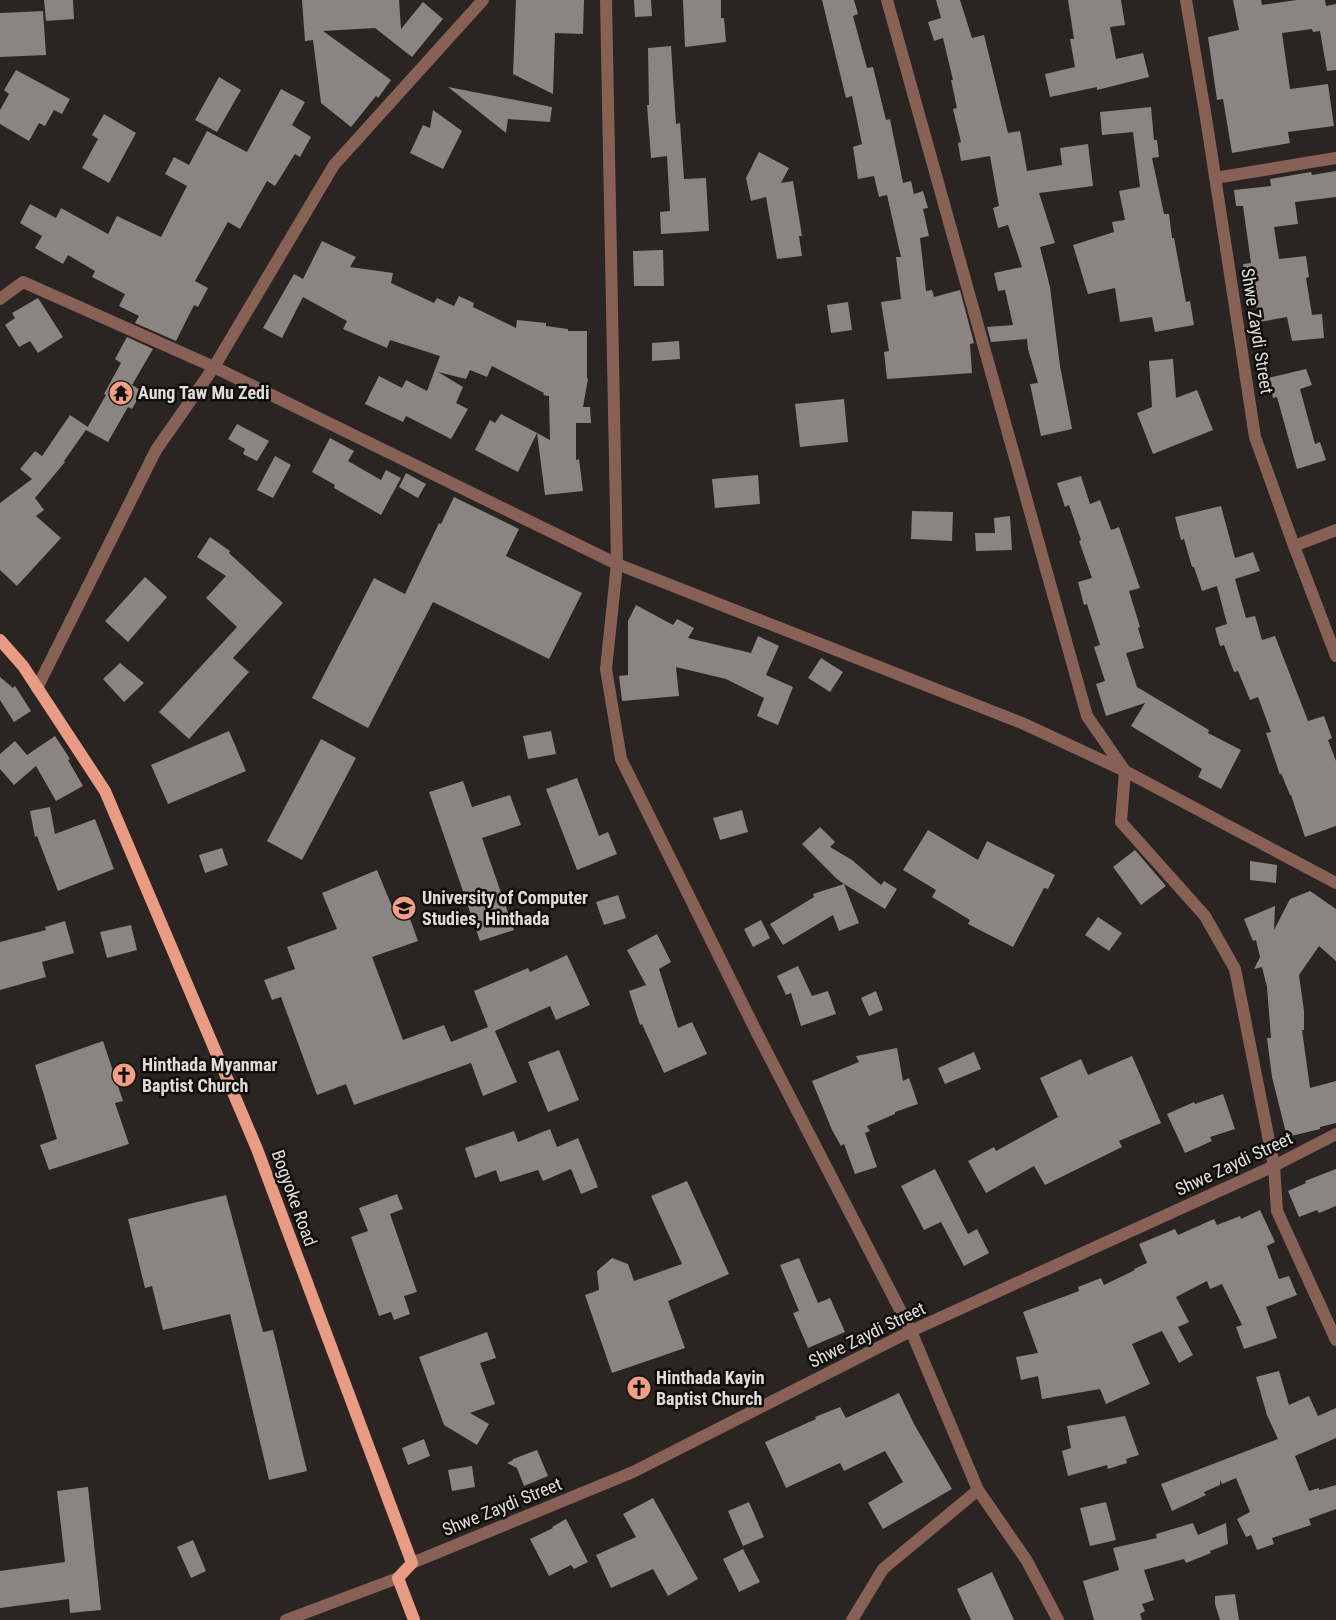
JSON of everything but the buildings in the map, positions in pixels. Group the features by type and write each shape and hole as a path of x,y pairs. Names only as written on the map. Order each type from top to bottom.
{"main road":[{"name":"Bogyoke Road","path":"0,640 23,666 105,791 257,1149 412,1563"},
{"path":"412,1563 398,1578 414,1620"}],"street":[{"path":"38,688 156,450 214,367 334,165 483,0"},
{"path":"606,0 617,564 606,669 621,759 757,1033 911,1331 978,1490 1028,1561 1058,1620"},
{"path":"887,0 1087,716 1125,771 1121,822 1204,916 1235,969 1274,1166 1277,1211 1336,1340"},
{"name":"Shwe Zaydi Street","path":"1186,0 1255,437 1336,656"},
{"path":"1215,178 1336,158"},
{"path":"0,299 23,282 214,367 617,564 1022,723 1125,771 1336,883"},
{"path":"1294,546 1336,530"},
{"name":"Shwe Zaydi Street","path":"412,1563 633,1472 911,1331 1274,1166 1336,1134"},
{"path":"852,1620 883,1569 978,1490"},
{"path":"286,1620 398,1578"}],"place":[{"name":"Aung Taw Mu Zedi","path":"121,393"},
{"name":"University of Computer Studies, Hinthada","path":"404,908"},
{"name":"Hinthada Myanmar Baptist Church","path":"124,1075"},
{"name":"Hinthada Kayin Baptist Church","path":"639,1388"}]}
